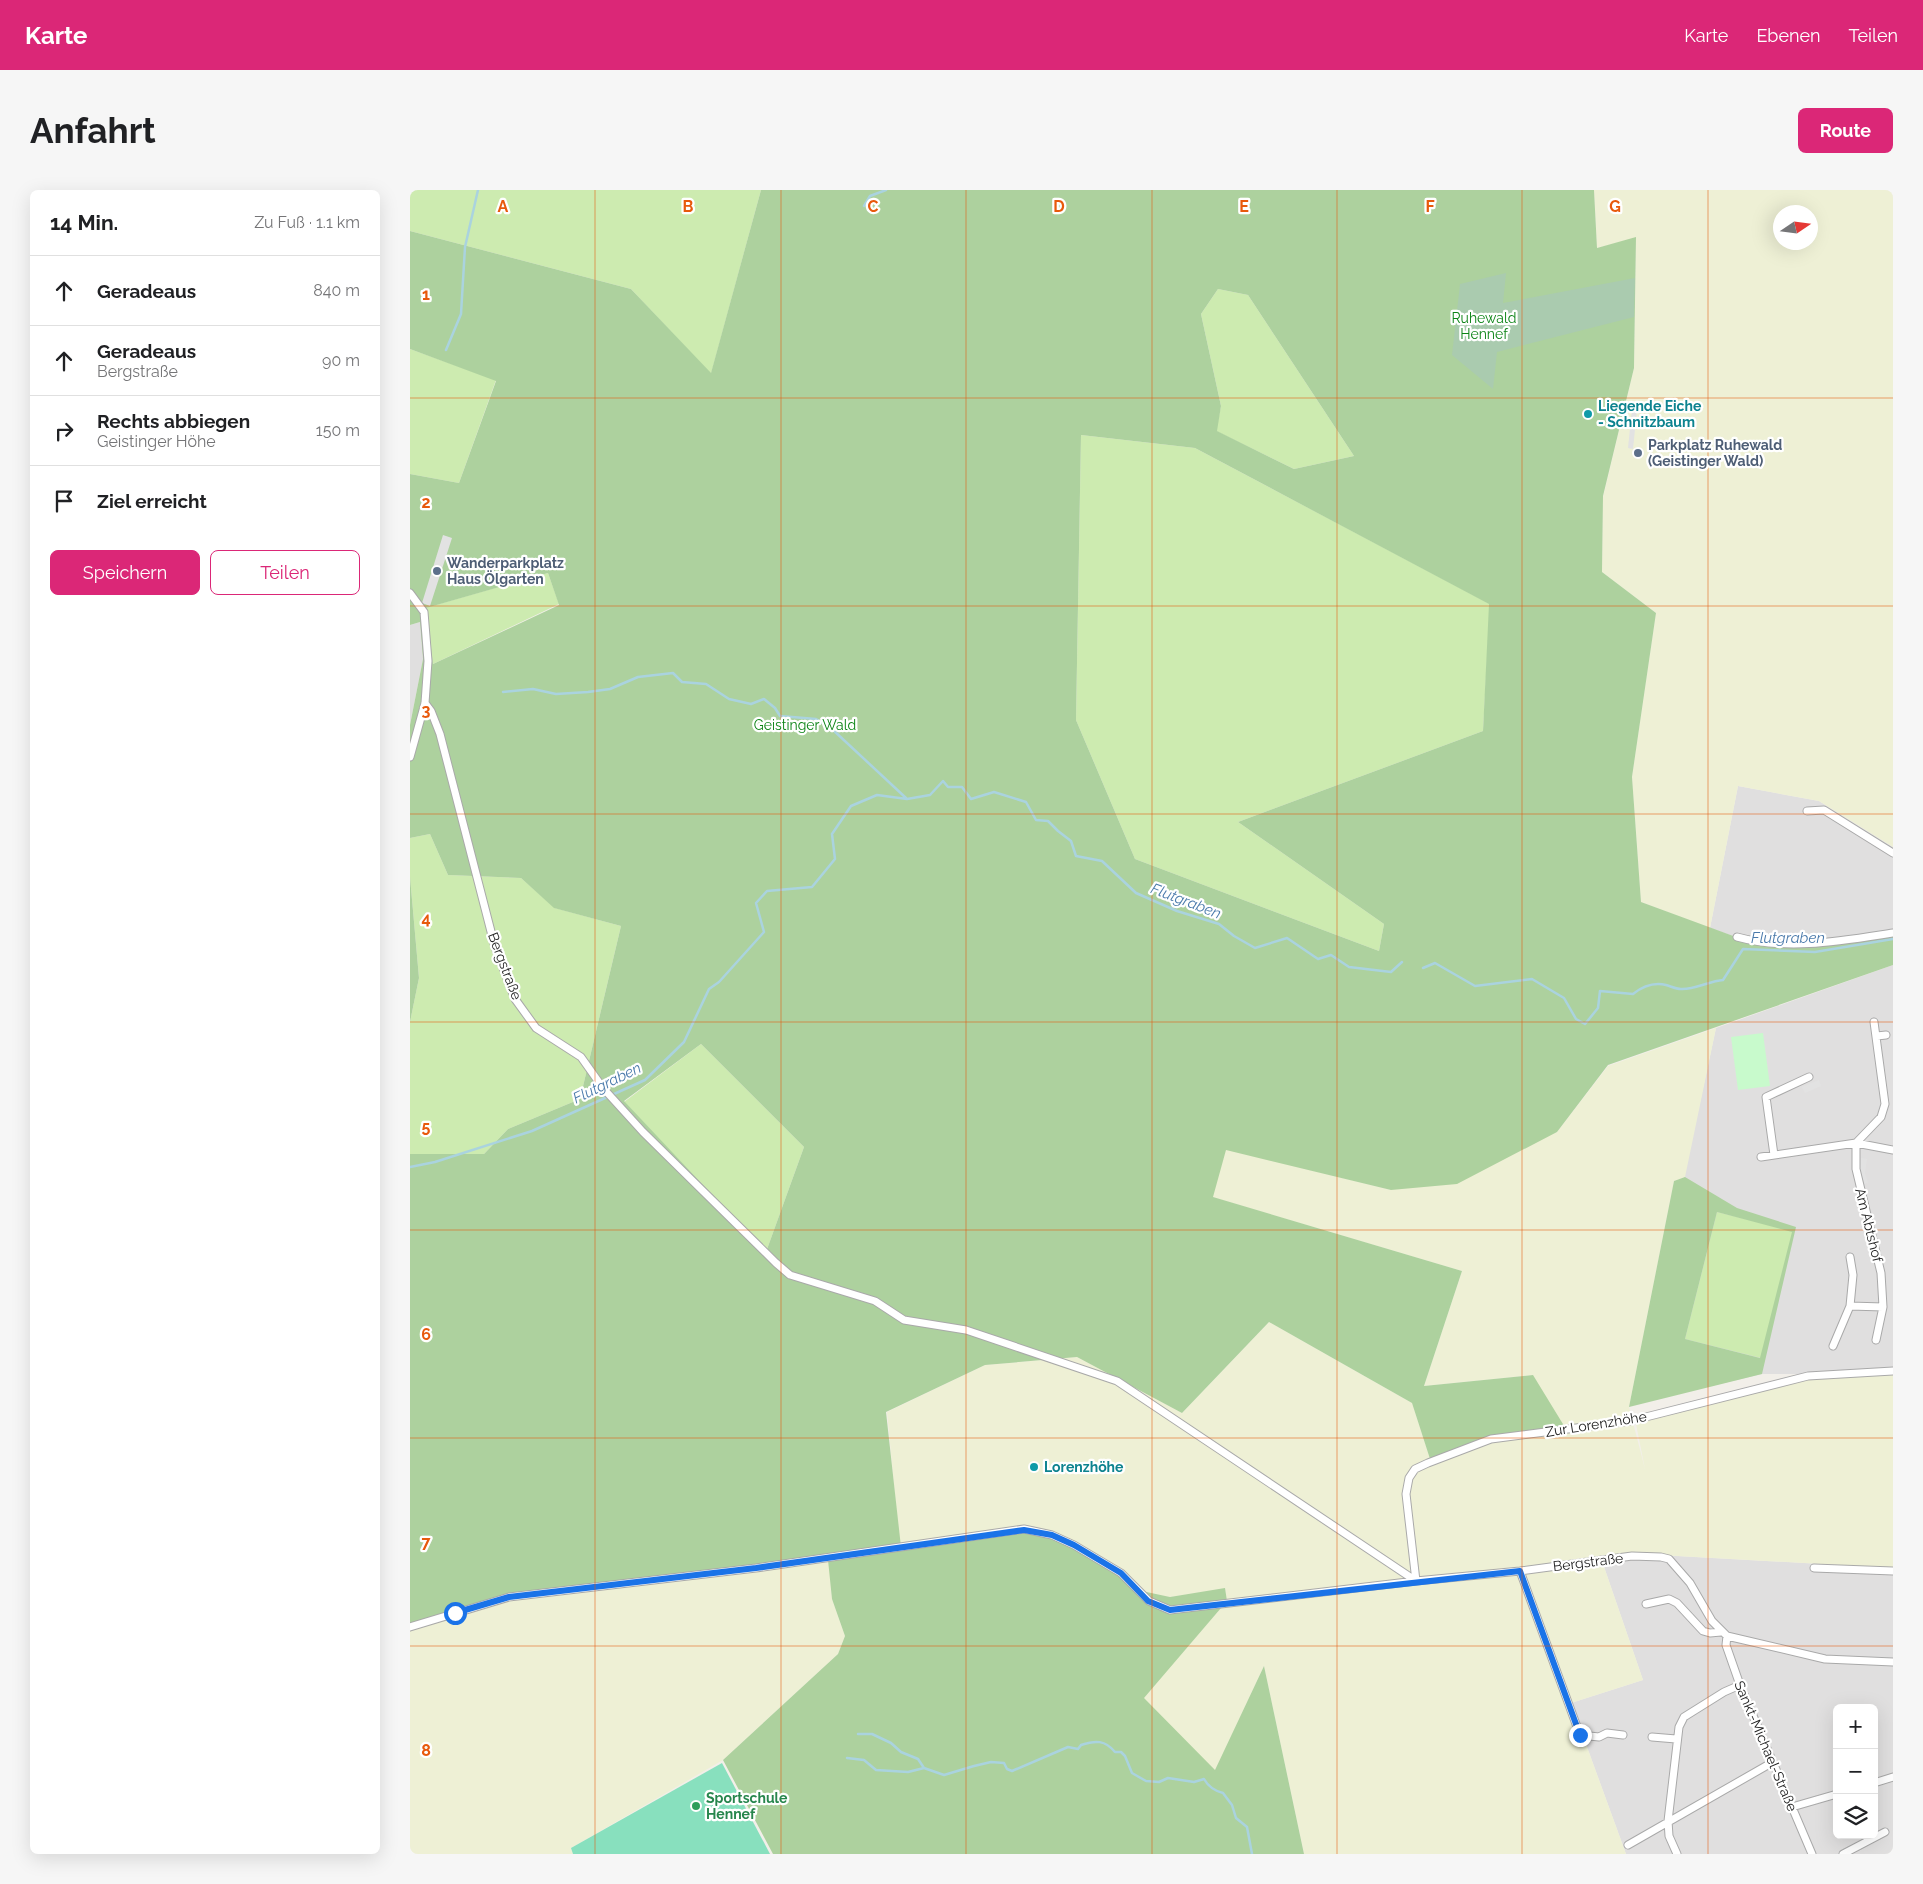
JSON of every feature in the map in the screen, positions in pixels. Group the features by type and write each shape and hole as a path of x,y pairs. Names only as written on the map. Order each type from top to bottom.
{"street":[{"path":"410,593 424,612 428,661 426,703 410,757"},
{"name":"Bergstraße","path":"426,703 440,734 496,947 515,999 536,1028 581,1057 603,1088 649,1138 790,1275 875,1301 904,1320 966,1330 1117,1381 1416,1581"},
{"path":"1807,811 1824,810 1893,853"},
{"path":"1736,936 1755,942 1804,945 1893,933"},
{"path":"1856,1143 1881,1117 1885,1104 1874,1022"},
{"path":"1877,1036 1886,1034"},
{"path":"1774,1154 1766,1097 1809,1077"},
{"path":"1761,1156 1856,1143 1893,1150"},
{"name":"Am Abtshof","path":"1856,1143 1856,1168 1881,1273 1883,1307 1876,1340"},
{"name":"Am Abtshof","path":"1833,1346 1850,1306 1853,1275 1850,1257"},
{"path":"1850,1306 1883,1307"},
{"name":"Zur Lorenzhöhe","path":"1416,1581 1406,1494 1409,1478 1415,1469 1428,1463 1491,1439 1630,1421 1808,1376 1893,1371"},
{"name":"Bergstraße","path":"410,1627 509,1597 756,1568 1024,1530 1052,1535 1074,1545 1121,1573 1148,1601 1170,1610 1416,1581 1520,1571 1632,1556 1661,1557 1669,1559 1690,1583 1712,1621 1724,1634"},
{"path":"1814,1568 1893,1571"},
{"path":"1520,1571 1580,1735 1599,1737 1607,1733 1623,1735"},
{"path":"1646,1604 1669,1599 1677,1603 1703,1631 1710,1633 1724,1634 1825,1660 1893,1662"},
{"name":"Sankt-Michael-Straße","path":"1724,1634 1740,1685 1812,1854"},
{"path":"1677,1854 1669,1836 1668,1821 1678,1727 1684,1717 1724,1692 1740,1685"},
{"path":"1652,1737 1676,1739"},
{"path":"1628,1845 1773,1762"},
{"path":"1878,1782 1893,1777"},
{"path":"1792,1807 1833,1795"},
{"path":"1843,1854 1885,1832"}],"shaded area":[{"path":"1632,409 1637,410 1633,449 1628,448"},
{"name":"Wanderparkplatz Haus Ölgarten","path":"443,535 452,538 430,606 422,603"},
{"path":"420,622 423,659 410,725 410,625"},
{"path":"1738,786 1819,801 1893,847 1893,934 1804,945 1736,937 1710,928"},
{"path":"1893,965 1893,1369 1806,1374 1762,1374 1635,1404 1716,1028"},
{"path":"1819,1080 1821,1086 1805,1093 1802,1087"},
{"path":"1861,1158 1867,1159 1865,1173 1868,1183 1863,1184 1859,1173"},
{"path":"1659,1555 1893,1568 1893,1854 1626,1854 1571,1703 1643,1680 1602,1561"}],"green space":[{"path":"410,190 761,190 711,374 631,289 410,231"},
{"name":"Geistinger Wald","path":"761,190 1594,190 1597,248 1636,237 1634,368 1603,496 1602,572 1656,613 1632,777 1641,902 1736,937 1804,945 1893,934 1893,965 1608,1065 1557,1132 1457,1184 1391,1190 1226,1150 1213,1197 1462,1271 1424,1386 1533,1375 1566,1429 1491,1439 1431,1462 1412,1403 1269,1322 1182,1413 1077,1357 985,1365 886,1412 901,1547 996,1532 1052,1534 1110,1566 1137,1590 1170,1597 1225,1588 1227,1601 1144,1698 1215,1770 1264,1666 1304,1854 773,1854 723,1760 838,1654 845,1636 832,1599 828,1560 509,1597 410,1626 410,1154 484,1154 508,1129 580,1099 621,926 554,908 521,878 448,875 430,834 410,838 410,725 423,659 420,622 410,625 410,474 459,483 496,381 410,349 410,231 631,289 711,373","holes":["1218,289 1248,295 1354,456 1294,469 1217,431 1221,406 1201,314","1081,435 1195,448 1489,604 1483,731 1238,822 1384,924 1379,951 1135,859 1076,720","548,573 559,605 433,664 426,608","701,1044 804,1147 766,1252 624,1101"]},
{"path":"1594,190 1893,190 1893,847 1819,801 1738,786 1710,928 1641,902 1632,777 1656,613 1602,572 1603,497 1634,368 1636,238 1597,248"},
{"name":"Ruhewald Hennef","path":"1506,273 1503,303 1635,278 1634,317 1497,352 1493,389 1452,355 1460,284"},
{"path":"1218,289 1248,295 1354,456 1294,469 1216,431 1221,406 1201,314"},
{"path":"410,349 496,380 459,483 410,474"},
{"path":"1081,435 1195,448 1490,604 1483,731 1238,822 1384,924 1379,951 1135,859 1076,720"},
{"path":"548,573 559,604 433,664 425,608"},
{"path":"430,834 448,875 521,878 555,908 621,926 580,1099 508,1129 484,1154 410,1154 410,1022 419,978 410,877 410,838"},
{"path":"410,877 419,978 410,1022"},
{"path":"1716,1028 1685,1177 1674,1181 1629,1407 1645,1469 1635,1419 1808,1376 1893,1374 1893,1568 1659,1555 1602,1561 1643,1680 1571,1703 1626,1854 1304,1854 1264,1666 1215,1771 1143,1698 1227,1601 1225,1589 1170,1597 900,1548 887,1412 985,1365 1077,1357 1182,1413 1269,1322 1412,1403 1431,1461 1533,1375 1424,1386 1462,1271 1212,1197 1226,1149 1391,1190 1557,1132 1608,1066"},
{"path":"1763,1033 1770,1086 1738,1090 1731,1037"},
{"path":"701,1044 804,1147 766,1252 624,1102"},
{"path":"1685,1177 1737,1208 1796,1227 1762,1374 1629,1407 1674,1181","holes":["1717,1212 1792,1232 1760,1358 1685,1339"]},
{"path":"1717,1212 1793,1231 1761,1358 1685,1339"},
{"path":"829,1556 832,1599 845,1636 838,1654 723,1760 571,1848 573,1854 410,1854 410,1626 509,1597"},
{"name":"Sportschule Hennef","path":"722,1763 770,1854 573,1854 571,1848"}],"waterway":[{"path":"446,350 461,314 465,247 478,190"},
{"path":"864,206 870,196 886,190"},
{"path":"503,692 533,689 556,694 588,692 610,689 638,677 673,673 682,682 706,684 729,699 751,704 764,699 775,708 780,716 816,719 832,729 906,798"},
{"name":"Flutgraben","path":"410,1167 435,1162 532,1131 645,1080 684,1042 709,989 719,982 764,932 756,903 767,891 812,887 835,859 832,834 851,806 877,795 907,799 930,795 943,781 948,787 962,787 971,799 994,792 1026,802 1036,820 1048,821 1071,841 1076,856 1102,861 1136,893 1177,911 1219,924 1234,936 1255,948 1287,938 1318,959 1331,955 1349,967 1391,972 1402,962"},
{"name":"Flutgraben","path":"1423,968 1435,963 1475,986 1532,979 1564,998 1576,1019 1585,1024 1598,1008 1600,991 1633,994 1652,984 1686,989 1723,980 1743,949 1815,952 1893,939"},
{"path":"858,1734 872,1734 891,1743 901,1752 918,1759 924,1768"},
{"path":"847,1758 864,1760 876,1770 908,1772 924,1768 944,1775 991,1762 1004,1763 1007,1769 1012,1771 1068,1747 1078,1749 1081,1745 1100,1742 1108,1745 1115,1752 1121,1752 1125,1756 1132,1773 1146,1781 1159,1782 1168,1778 1194,1782 1204,1779 1212,1788 1223,1793 1232,1805 1236,1818 1247,1827 1252,1854"}],"place":[{"name":"Liegende Eiche - Schnitzbaum","path":"1588,414"},
{"name":"Parkplatz Ruhewald (Geistinger Wald)","path":"1638,453"},
{"name":"Wanderparkplatz Haus Ölgarten","path":"437,571"},
{"name":"Lorenzhöhe","path":"1034,1467"},
{"name":"Sportschule Hennef","path":"696,1806"}],"route":[{"path":"455,1613 509,1597 756,1568 829,1556 1024,1530 1052,1535 1074,1545 1121,1573 1148,1601 1160,1608 1170,1610 1416,1581 1520,1571 1580,1735"}]}
